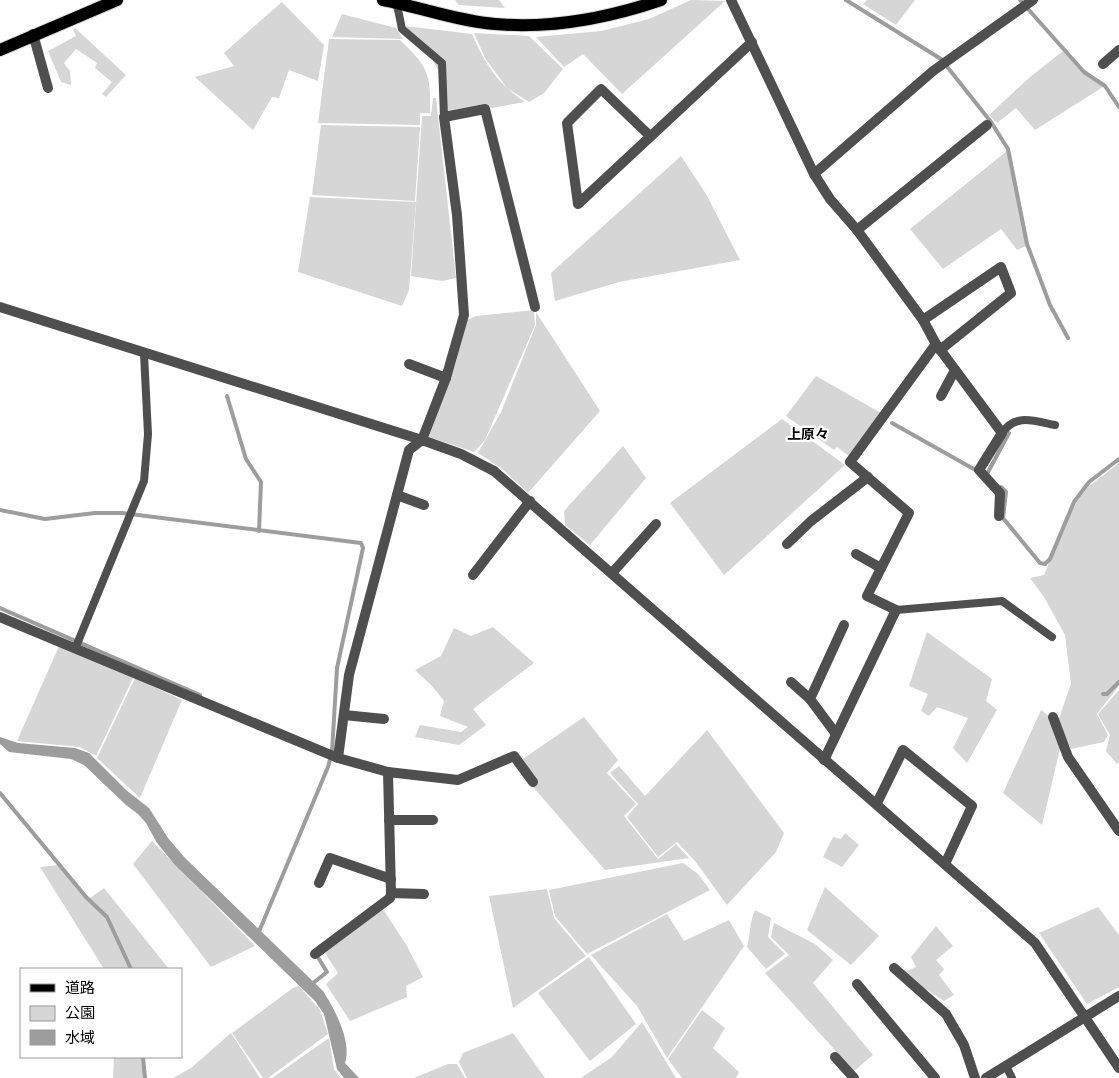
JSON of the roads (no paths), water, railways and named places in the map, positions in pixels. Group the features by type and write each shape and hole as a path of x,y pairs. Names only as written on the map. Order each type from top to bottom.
{"main road":[{"path":"0,50 33,34 117,0"},
{"path":"383,0 396,1 494,24 578,22 614,15 661,0"}],"street":[{"path":"731,0 814,174 830,199 857,230 923,320 938,347 1002,433 979,470 1000,493 1000,516"},
{"path":"814,174 933,71 1032,0"},
{"path":"33,34 48,88"},
{"path":"649,136 601,88 567,123 578,204 752,42"},
{"path":"1103,64 1119,50"},
{"path":"338,758 349,675 409,450 422,440 446,378 464,315 457,215 444,117 486,109 535,308"},
{"path":"857,230 987,125"},
{"path":"824,760 896,610 867,596 909,512 850,462 938,347 1011,293 1001,267 923,320"},
{"path":"0,307 144,354 422,440 460,454 494,471 824,760 877,803 1035,943 1086,1015 1119,1068"},
{"path":"409,364 446,378"},
{"path":"941,396 956,370"},
{"path":"787,544 811,521 868,477"},
{"path":"397,495 424,506"},
{"path":"473,575 530,501"},
{"path":"612,573 656,524"},
{"path":"856,554 881,568"},
{"path":"0,617 338,758 388,772 458,780 514,756 533,782"},
{"path":"810,699 844,626"},
{"path":"791,682 810,699 836,734"},
{"path":"344,715 384,719"},
{"path":"1053,717 1068,757 1119,831"},
{"path":"877,803 903,750 972,806 946,864"},
{"path":"314,954 390,898 388,772"},
{"path":"390,820 433,820"},
{"path":"319,883 330,858 391,880"},
{"path":"391,893 424,894"},
{"path":"894,968 946,1014 964,1045 975,1078"},
{"path":"857,984 934,1078"},
{"path":"986,1078 1119,996"},
{"path":"835,1057 854,1078"}],"lane":[{"path":"396,1 402,29 442,63 444,117"},
{"path":"75,649 144,481 148,434 144,354"},
{"path":"1002,433 1009,424 1025,419 1055,425"},
{"path":"896,610 1002,602 1052,637"},
{"path":"1006,1066 1012,1078"}],"water":[{"path":"0,737 18,743 75,748 89,753 126,790 149,808 168,838 185,858 323,991 341,1026 347,1054 345,1063 359,1078 344,1078 337,1069 324,1014 315,1001 175,865 157,843 146,823 138,814 84,765 71,759 9,752 0,744"}],"waterway":[{"path":"846,0 941,59 991,122 1008,149 1027,244 1050,305 1068,338"},
{"path":"1020,0 1084,72 1105,86 1119,107"},
{"path":"227,396 246,459 261,482 259,531"},
{"path":"892,423 979,472"},
{"path":"987,474 1009,433"},
{"path":"1001,487 1006,492 1003,518 1040,563 1045,564 1050,559 1074,502 1089,482 1119,459"},
{"path":"0,510 45,519 95,513 122,513 361,543 363,548 337,668 332,752 328,767 258,934"},
{"path":"0,608 200,695"},
{"path":"1103,694 1107,694 1119,682"},
{"path":"0,793 86,897 107,917 131,968"},
{"path":"312,984 327,972 319,959"},
{"path":"143,1058 145,1078"}],"district":[{"name":"上原々","path":"808,434"}]}
